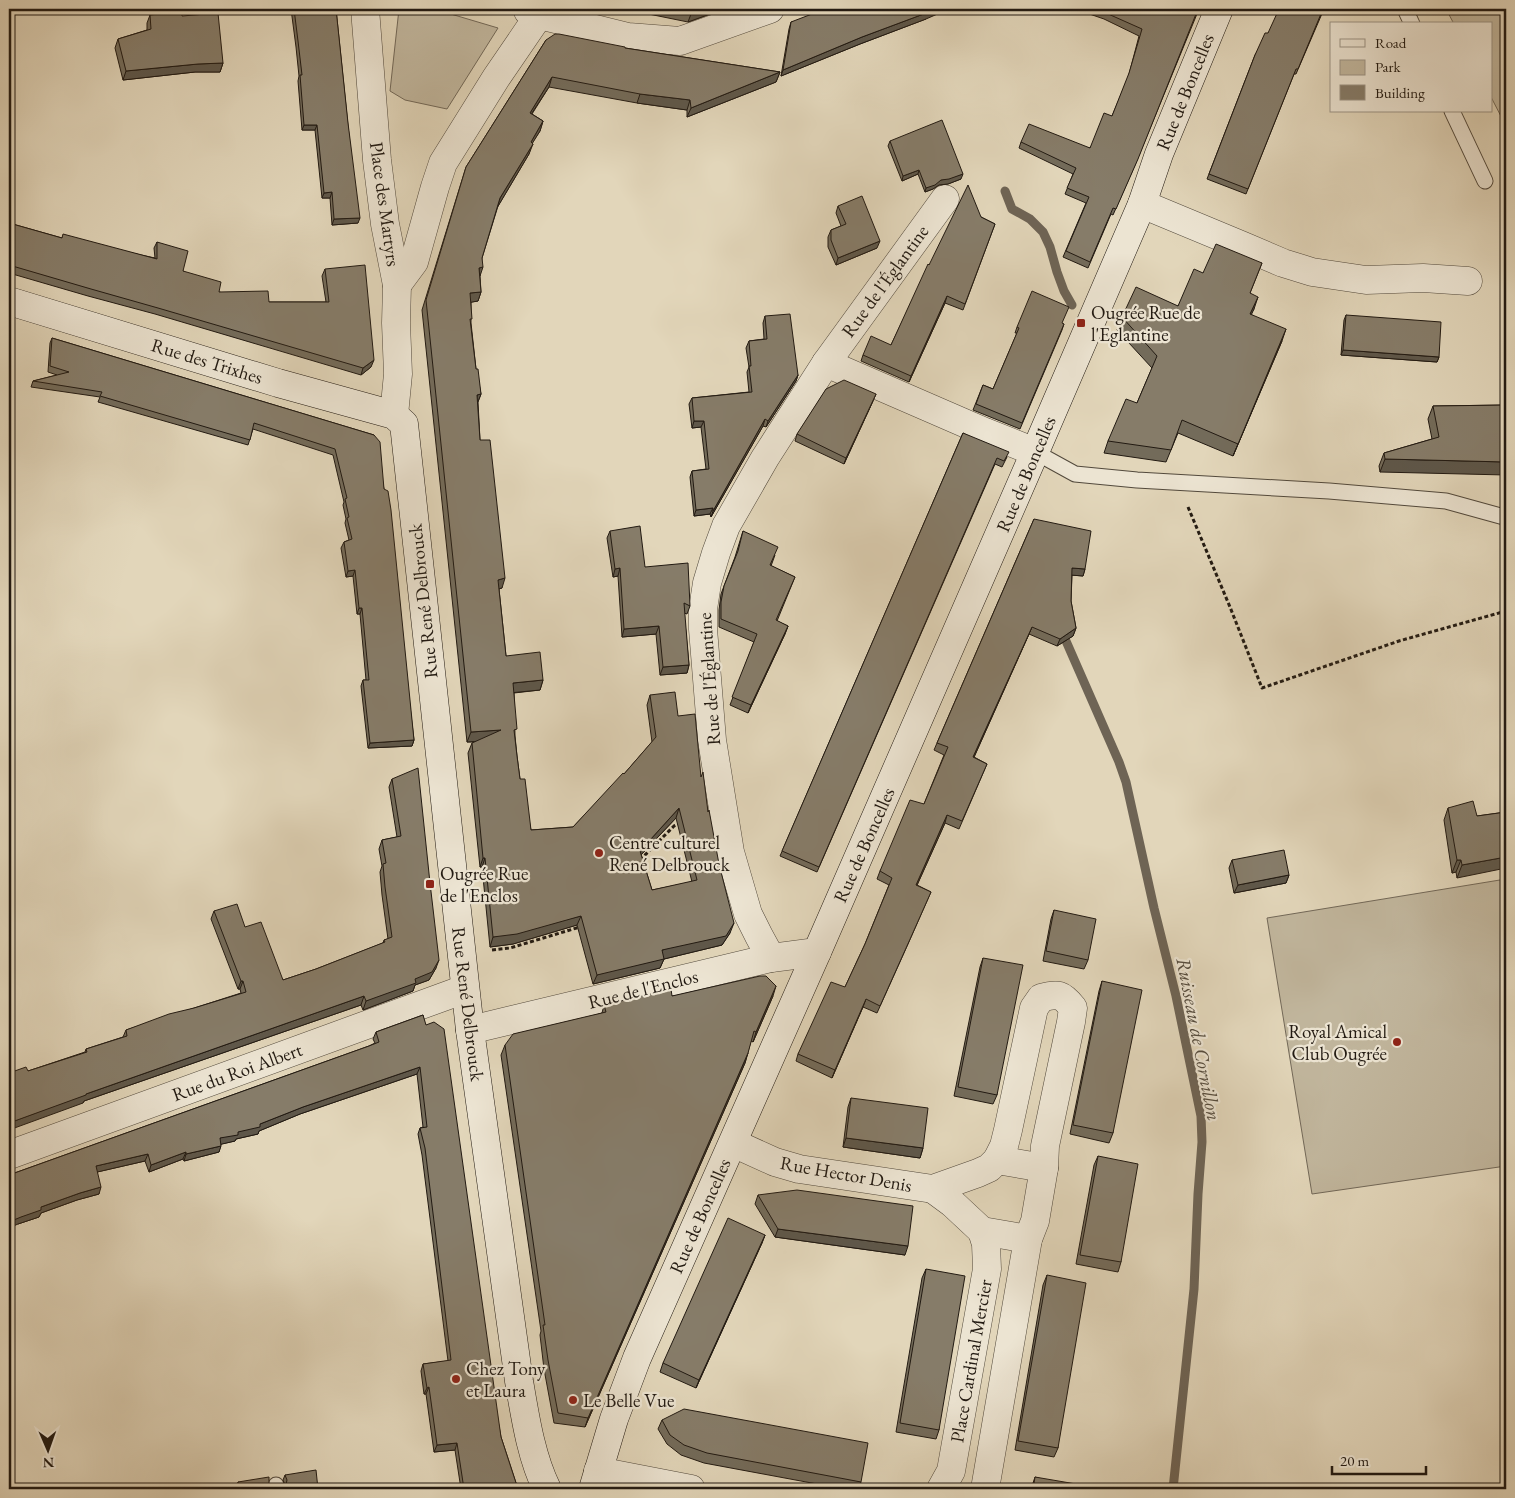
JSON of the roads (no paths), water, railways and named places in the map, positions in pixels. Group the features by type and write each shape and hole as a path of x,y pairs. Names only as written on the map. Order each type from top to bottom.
{"street":[{"name":"Place des Martyrs","path":"365,9 384,224 397,285"},
{"path":"536,11 628,37 680,41 770,9"},
{"name":"Rue de Boncelles","path":"596,1480 614,1418 636,1358 817,952 1035,452 1142,204 1159,154 1219,9"},
{"name":"Place des Martyrs","path":"397,285 414,262 435,186 444,163 536,11"},
{"name":"Rue de l'Églantine","path":"771,958 748,914 730,852 712,740 703,629 703,609 707,583 726,526 765,458 826,363 945,199"},
{"path":"1142,204 1284,263 1312,272 1366,280 1423,278 1468,281"},
{"name":"Rue René Delbrouck","path":"397,285 396,324 399,420 465,990 521,1390 527,1423 542,1478 547,1489"},
{"name":"Rue des Trixhes","path":"9,301 399,420"},
{"path":"826,363 1035,452"},
{"name":"Rue de l'Enclos","path":"470,1030 771,958 817,952"},
{"name":"Rue du Roi Albert","path":"9,1155 465,990"},
{"name":"Place Cardinal Mercier","path":"986,1489 1028,1239 1035,1221 1044,1168 1045,1146 1073,1008 1065,998 1054,994 1041,998 1034,1008 1008,1130 1004,1146 997,1160"},
{"name":"Rue Hector Denis","path":"732,1143 775,1162 799,1169 933,1189"},
{"path":"933,1189 978,1173 989,1168 997,1160 1044,1168"},
{"path":"933,1189 952,1203 982,1231 1028,1239"},
{"name":"Place Cardinal Mercier","path":"941,1489 951,1471 987,1269 986,1244 982,1231"},
{"path":"596,1480 691,1489"}],"lane":[{"path":"1405,9 1411,22"},
{"path":"1452,112 1485,181"},
{"path":"1035,452 1075,474 1446,501 1504,517"}],"waterway":[{"name":"Ruisseau de Cornillon","path":"1005,191 1012,209 1030,219 1043,232 1050,247 1064,291 1072,305"},
{"name":"Ruisseau de Cornillon","path":"1066,641 1126,782 1176,996 1201,1116 1202,1142 1194,1289 1173,1489"}],"place":[{"name":"Ougrée Rue de l'Eglantine","path":"1081,323"},
{"name":"Centre culturel René Delbrouck","path":"599,853"},
{"name":"Ougrée Rue de l'Enclos","path":"430,884"},
{"name":"Royal Amical Club Ougrée","path":"1397,1042"},
{"name":"Chez Tony et Laura","path":"456,1379"},
{"name":"Le Belle Vue","path":"573,1400"}]}
